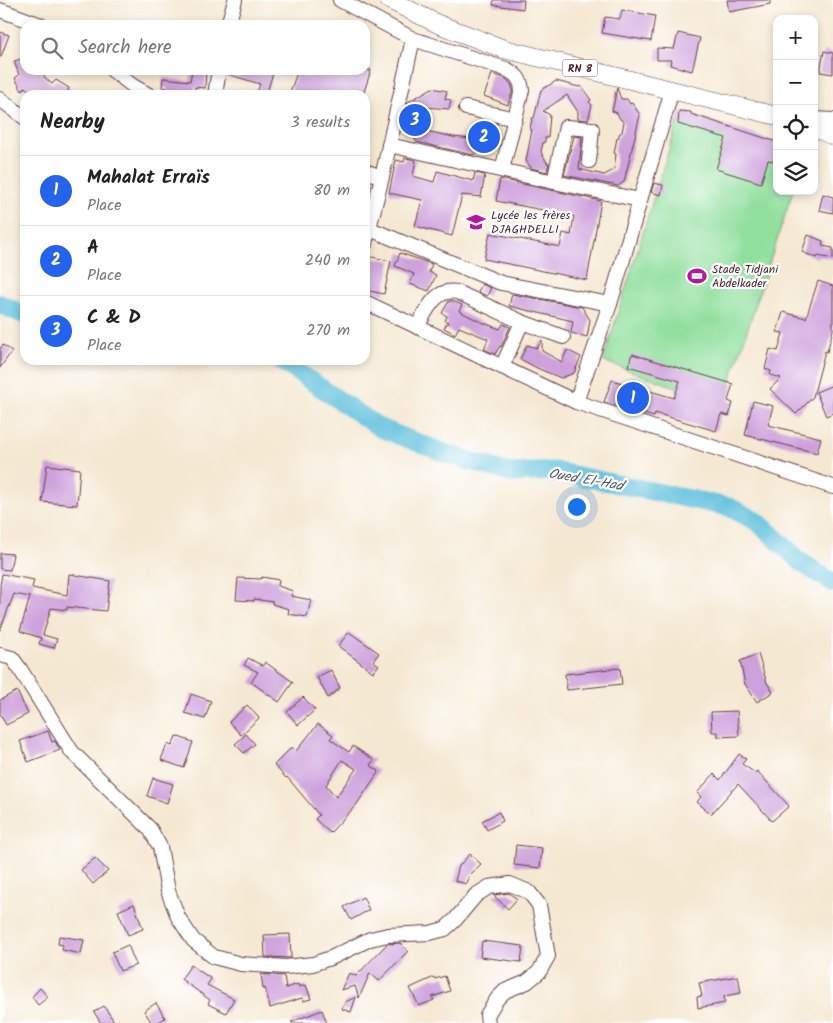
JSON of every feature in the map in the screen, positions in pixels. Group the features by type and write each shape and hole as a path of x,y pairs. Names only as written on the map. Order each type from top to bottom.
{"main road":[{"name":"RN 8","path":"389,0 438,24 504,49 773,115"},
{"path":"818,129 833,136"}],"street":[{"path":"229,20 235,0"},
{"path":"340,0 413,38 516,75 522,90 502,170"},
{"path":"0,10 27,20"},
{"path":"413,38 370,229 501,283 610,304"},
{"path":"119,75 140,90"},
{"path":"216,90 218,75"},
{"path":"576,402 610,304 672,90"},
{"path":"0,99 20,114"},
{"path":"466,108 515,119"},
{"path":"818,119 833,120"},
{"path":"554,182 566,127 592,129 589,161"},
{"path":"389,145 640,200"},
{"path":"370,173 382,177"},
{"path":"417,326 436,297 452,291 522,322 563,337"},
{"path":"370,304 576,402 833,487"},
{"path":"502,367 522,322"},
{"path":"0,655 12,658 72,752 150,828 160,846 168,891 178,917 193,940 214,957 250,965 286,967 314,964 333,957 370,938 430,933 445,929 476,895 489,887 510,884 529,892 539,905 548,956 539,972 527,982 505,991 497,999 487,1015 488,1023"}],"green space":[{"name":"Stade Tidjani Abdelkader","path":"679,117 773,146 773,195 792,195 723,404 603,361"}],"building":[{"path":"494,0 524,0 523,9 493,5"},
{"path":"727,0 770,0 770,4 729,12"},
{"path":"622,10 655,16 651,41 602,33 605,17 620,19"},
{"path":"0,32 9,35 1,57 0,57"},
{"path":"678,33 700,38 692,71 670,65 671,60 657,60 657,48 674,49"},
{"path":"824,51 833,53 833,74 820,72"},
{"path":"20,59 20,75 44,75 52,84 56,80 69,88 68,90 28,90 25,87 21,90 15,78 19,75 14,61"},
{"path":"492,74 505,78 511,84 513,90 508,105 484,96"},
{"path":"191,75 206,75 205,88 195,87 195,90 167,90 167,88 162,87 163,78 190,81"},
{"path":"230,75 272,75 268,90 258,90 260,84"},
{"path":"296,75 369,75 365,90 291,90"},
{"path":"556,81 581,86 591,100 589,102 592,105 588,120 578,119 578,112 567,95 543,111 550,115 548,138 545,138 545,142 543,142 541,152 547,163 549,163 547,172 531,168 526,161 532,130 530,129 532,118 534,118 541,90"},
{"path":"432,88 447,91 445,99 451,100 449,109 426,107 422,130 472,139 477,135 481,120 497,124 493,142 473,155 417,142 404,125 406,120 408,120 411,107 407,105 408,102"},
{"path":"617,88 621,99 627,99 630,104 632,103 640,115 624,182 618,186 564,175 574,136 582,137 579,169 604,175 614,170 616,154 614,153 617,138 622,132 624,122 617,113 612,111"},
{"path":"679,111 691,112 691,114 773,141 773,161 768,160 761,183 716,169 726,138 678,124"},
{"path":"405,158 416,160 413,176 434,182 437,171 473,181 475,173 485,175 481,197 462,195 452,236 415,226 422,200 389,193 396,160 404,162"},
{"path":"500,179 601,201 587,280 484,259 490,233 560,247 563,233 571,235 574,216 496,201"},
{"path":"654,183 663,185 661,195 651,192"},
{"path":"823,194 833,197 833,213 819,210"},
{"path":"808,235 823,241 822,246 833,248 833,259 818,256 817,258 802,252"},
{"path":"400,253 432,264 429,272 436,275 429,291 410,284 414,274 395,266"},
{"path":"370,257 391,261 384,294 370,291"},
{"path":"818,281 833,286 833,330 827,352 825,351 813,397 796,414 770,389 781,378 770,375 771,371 765,369 770,349 778,351 783,333 777,332 783,312 806,318"},
{"path":"482,284 491,288 487,296 478,292"},
{"path":"512,294 582,307 590,320 587,337 571,333 573,321 509,306"},
{"path":"449,301 462,305 459,311 481,322 500,329 503,324 510,327 501,347 495,354 484,349 488,339 459,327 455,334 444,328 448,322 445,321 447,316 442,313"},
{"path":"542,340 542,351 562,362 567,350 581,357 574,373 561,378 520,359 527,345 537,348"},
{"path":"3,345 12,351 0,368 0,349"},
{"path":"632,354 733,384 728,401 733,403 729,416 721,414 716,431 655,413 654,417 604,402 612,380 674,398 680,381 628,366"},
{"path":"833,385 833,413 826,416 816,392"},
{"path":"753,401 773,406 768,425 821,438 817,453 745,435"},
{"path":"47,465 80,469 77,505 42,502"},
{"path":"0,553 13,554 10,570 0,569"},
{"path":"2,574 34,580 32,588 67,595 69,574 110,581 106,611 67,607 67,610 51,608 43,635 57,639 54,648 39,644 41,638 20,631 30,597 14,594 0,630 0,586"},
{"path":"262,577 279,580 278,586 293,591 291,596 311,600 307,617 288,614 289,609 272,604 273,602 254,599 254,601 236,600 238,578 261,579"},
{"path":"349,632 379,653 373,661 379,665 373,672 338,646"},
{"path":"758,654 767,683 773,692 757,702 745,684 740,661"},
{"path":"248,658 263,666 265,662 293,682 279,702 251,682 258,672 244,665"},
{"path":"620,668 622,684 567,690 565,674"},
{"path":"331,670 340,688 328,698 317,677"},
{"path":"17,691 28,714 6,725 0,714 0,700"},
{"path":"191,694 211,701 205,719 185,713"},
{"path":"303,697 315,710 298,725 287,712"},
{"path":"247,705 259,718 241,735 229,722"},
{"path":"737,711 739,736 718,737 718,732 712,732 711,712"},
{"path":"318,724 333,735 330,739 349,752 353,746 374,760 370,765 379,771 357,804 330,833 315,819 319,815 287,777 274,765 292,747 296,751","holes":["342,760 356,769 336,797 326,785"]},
{"path":"48,731 52,742 55,741 60,750 28,762 20,741"},
{"path":"246,734 255,744 244,753 235,744"},
{"path":"176,736 193,742 184,768 161,760 167,744 172,746"},
{"path":"739,754 746,759 742,764 755,773 757,771 789,806 772,821 738,784 711,814 697,802 701,797 697,793 714,774 720,780"},
{"path":"153,778 173,784 167,803 147,796"},
{"path":"499,812 503,821 487,830 482,821"},
{"path":"516,845 542,848 540,868 514,865"},
{"path":"470,854 481,864 469,876 467,884 455,881 459,866"},
{"path":"95,858 108,871 93,884 81,870"},
{"path":"509,893 517,899 508,909 493,895"},
{"path":"363,897 369,910 351,920 344,907"},
{"path":"134,904 143,929 128,935 118,911"},
{"path":"290,934 291,958 265,957 264,935"},
{"path":"59,936 84,940 81,954 62,950 63,945 58,944"},
{"path":"482,941 523,946 521,962 480,957"},
{"path":"400,943 408,951 379,981 370,973 359,998 355,986 341,990 349,973 356,976 387,944"},
{"path":"128,945 136,965 120,971 112,952"},
{"path":"191,965 211,979 207,985 234,999 226,1013 208,1004 210,1000 181,979"},
{"path":"261,974 284,976 286,988 298,984 299,987 306,985 311,999 303,1001 302,998 270,1008 265,988 263,989"},
{"path":"445,976 450,991 432,997 434,1000 419,1006 410,988 434,977 435,979"},
{"path":"738,976 741,993 724,996 725,1003 698,1008 697,997 702,996 699,983"},
{"path":"40,988 48,997 38,1005 32,997"},
{"path":"356,997 351,1012 342,1009 345,1002"},
{"path":"156,1003 165,1018 157,1023 152,1023 144,1011"},
{"path":"104,1006 115,1023 101,1023 94,1012"},
{"path":"322,1010 327,1023 291,1022"}],"waterway":[{"name":"Oued El-Had","path":"0,304 20,313"},
{"name":"Oued El-Had","path":"287,365 380,428 450,455 511,473 554,471 729,507 758,522 801,562 833,583"}],"place":[{"name":"C & D","path":"415,120"},
{"name":"A","path":"484,137"},
{"name":"Lycée les frères DJAGHDELLI","path":"476,222"},
{"name":"Stade Tidjani Abdelkader","path":"697,276"},
{"name":"Mahalat Erraïs","path":"633,398"}]}
